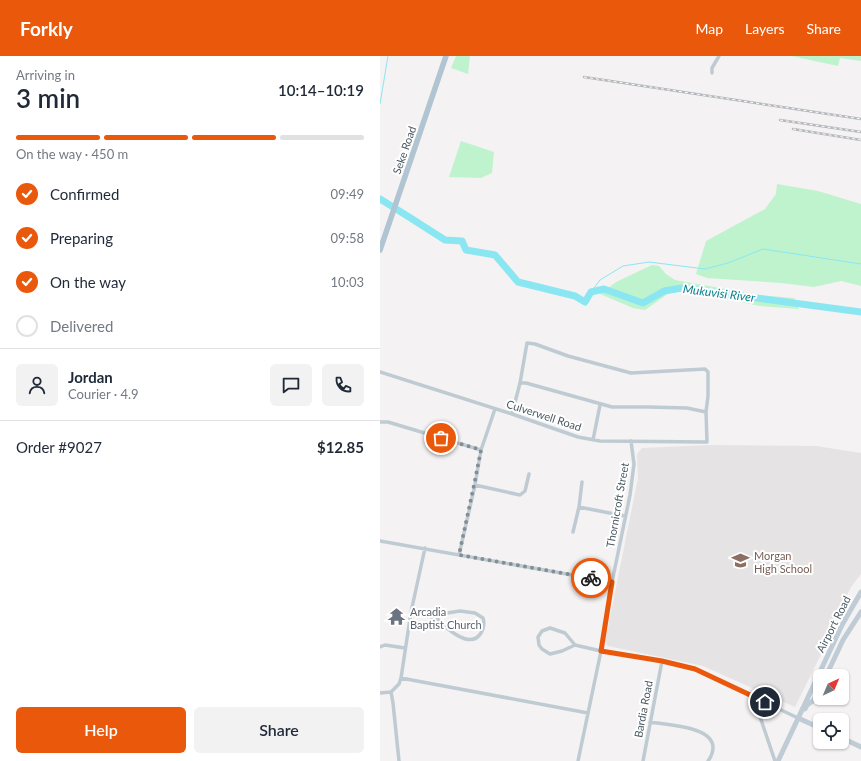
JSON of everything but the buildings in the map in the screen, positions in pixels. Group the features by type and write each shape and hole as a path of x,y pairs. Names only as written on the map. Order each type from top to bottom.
{"main road":[{"name":"Seke Road","path":"380,250 446,56"}],"street":[{"path":"712,73 712,68 719,56"},
{"path":"512,414 520,383 527,343 535,344 568,356 631,373 704,369 708,372 709,378 706,412 687,408 612,407 600,405 526,383 520,383"},
{"name":"Culverwell Road","path":"380,372 512,414 578,437 593,440 707,442 706,412"},
{"path":"593,440 600,405"},
{"path":"459,555 481,450 495,409"},
{"path":"380,422 388,422 481,450"},
{"name":"Thornicroft Street","path":"578,761 601,651 612,582 633,477 634,457 631,441"},
{"path":"474,485 520,496 525,491 529,474"},
{"path":"573,532 579,507 582,482"},
{"path":"579,507 625,516"},
{"path":"380,541 612,582"},
{"path":"380,693 391,692 399,684 401,678 411,612 425,548"},
{"name":"Airport Road","path":"798,718 842,625 861,592"},
{"path":"411,612 436,618 445,627 459,637 471,640 474,640 480,635 484,624 483,618 480,616 460,610 447,613 436,618"},
{"name":"Airport Road","path":"829,669 843,640 861,612"},
{"path":"575,644 562,651 550,654 539,645 538,637 542,631 550,628 565,633 575,644 601,651 662,661 702,671 813,725"},
{"path":"380,647 385,645 405,648"},
{"name":"Bardia Road","path":"643,761 662,661"},
{"path":"401,678 588,713"},
{"path":"391,692 399,761"},
{"path":"753,696 776,761"},
{"path":"776,761 798,718 807,705 813,701"},
{"path":"650,722 693,729 708,736 711,740 713,749 708,761"},
{"path":"849,741 861,747"}],"shaded area":[{"name":"Morgan High School","path":"711,445 816,446 861,453 861,574 851,587 841,607 831,634 795,707 703,666 608,646 605,642 638,478 637,454 642,448"}],"green space":[{"path":"456,56 470,56 468,74 451,68"},
{"path":"791,56 861,56 861,61 840,58 838,66"},
{"path":"461,141 494,152 492,173 481,178 449,177"},
{"path":"777,184 818,191 861,204 861,286 841,281 814,287 781,283 707,278 696,274 706,241 765,209 776,194"},
{"path":"652,265 659,266 666,274 675,280 759,295 794,298 799,309 760,306 675,289 645,310 633,308 600,294 616,282"}],"waterway":[{"path":"380,104 388,56"},
{"name":"Mukuvisi River","path":"380,199 445,240 462,241 466,250 495,255 518,282 575,296 585,302 591,292 604,289 643,303 664,291 682,288 861,312"},
{"path":"591,292 600,280 623,266 649,262 705,269 728,263 763,249 861,264"}],"railway":[{"path":"584,77 861,119"},
{"path":"780,120 861,132"},
{"path":"793,129 861,140"}],"way so far":[{"path":"441,438 481,450 459,555 591,578"}],"place":[{"name":"Morgan High School","path":"741,561"},
{"name":"Arcadia Baptist Church","path":"397,617"}],"route":[{"path":"591,578 612,582 601,651 662,661 702,671 765,702"}]}
